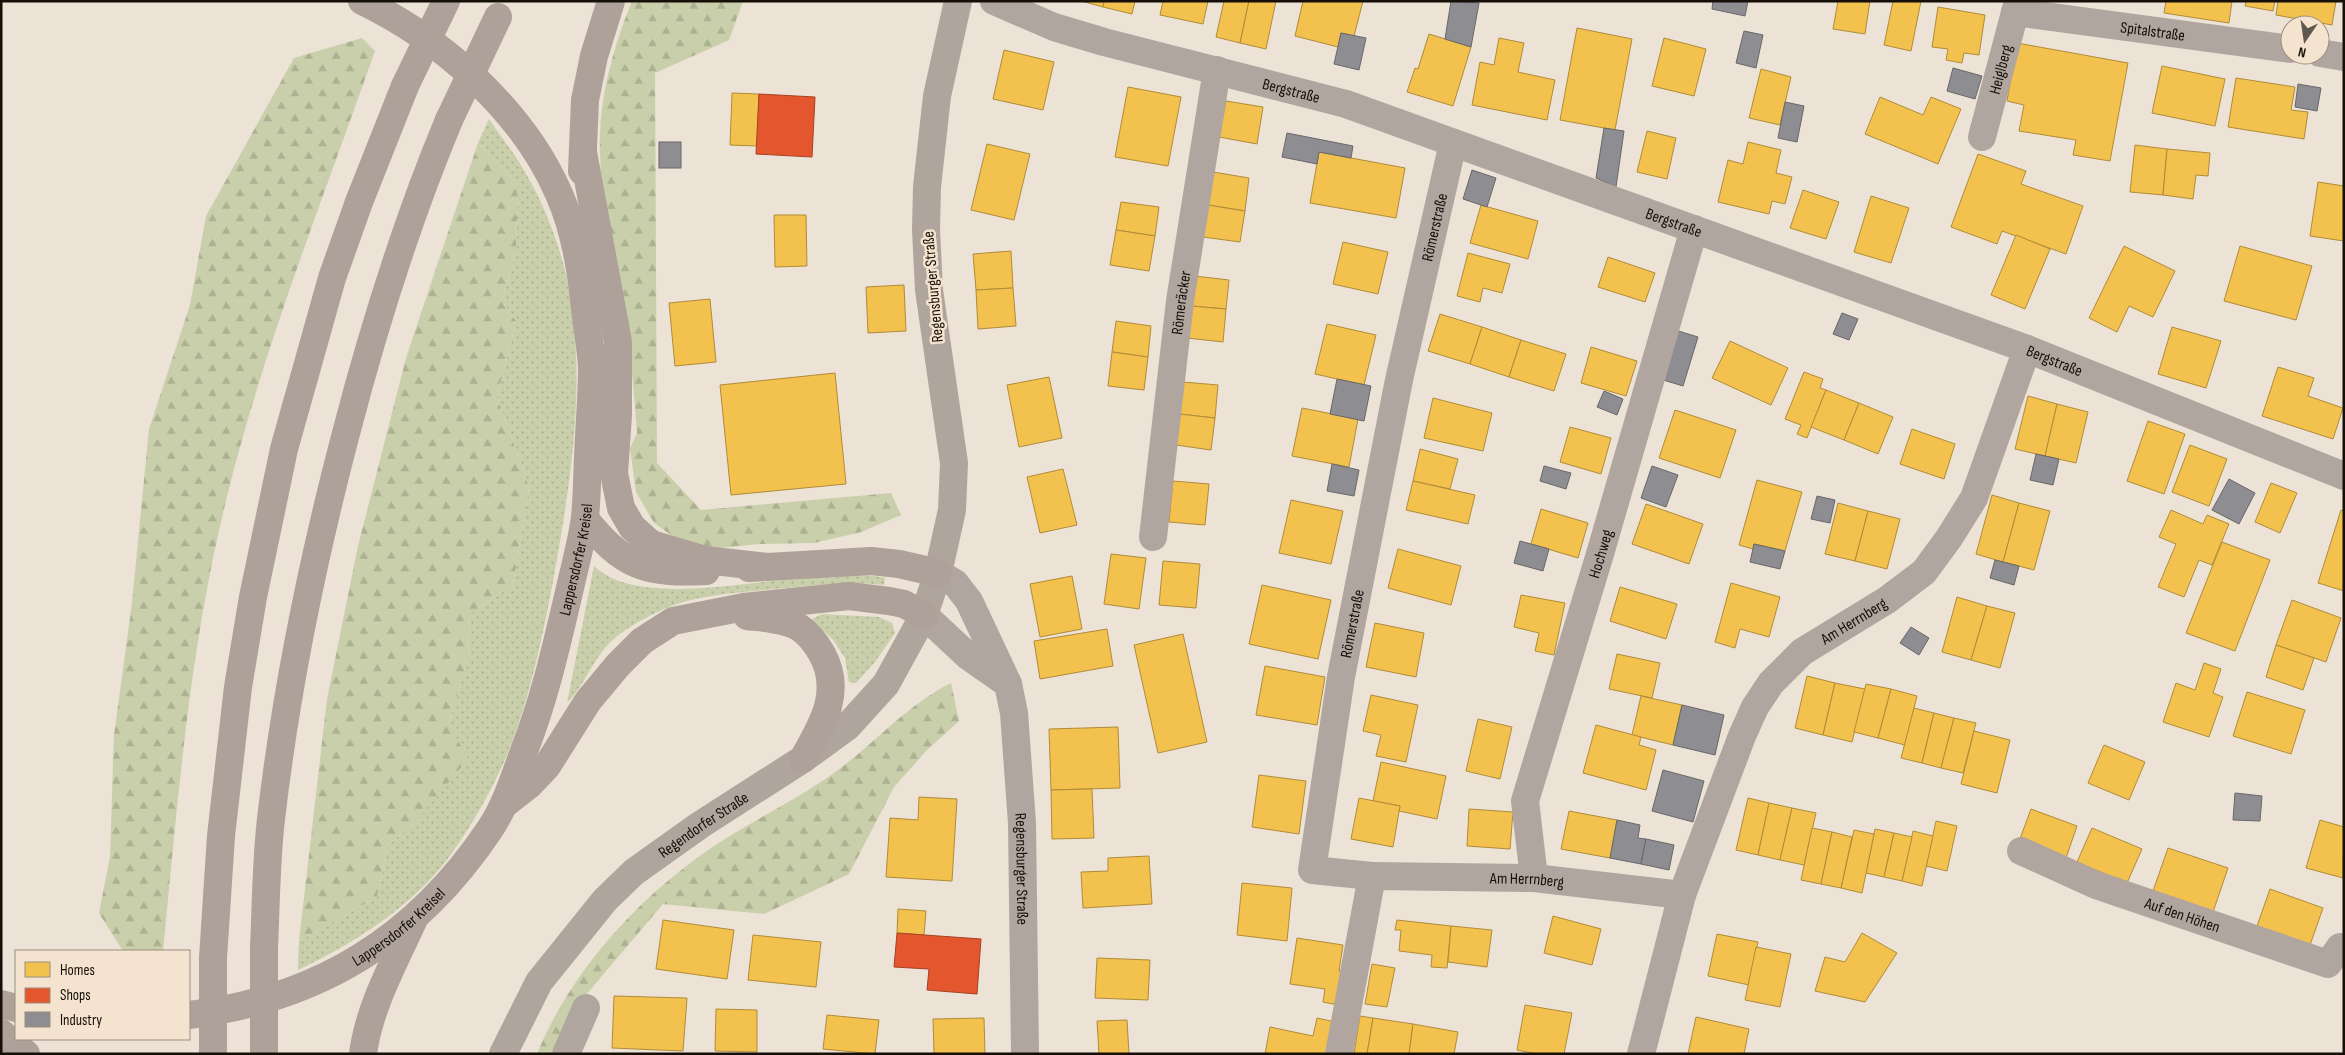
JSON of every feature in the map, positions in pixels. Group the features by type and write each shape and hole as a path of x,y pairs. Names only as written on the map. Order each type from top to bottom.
{"highway":[{"name":"Lappersdorfer Kreisel","path":"190,1015 223,1010 265,999 324,977 354,962 415,917 443,889 492,827 504,804 540,709 585,519 592,366 576,243 560,194 531,142 494,96 446,55 399,21 362,1"},
{"path":"212,1054 213,958 221,836 238,687 253,597 284,449 332,278 405,86 446,1"},
{"path":"576,243 585,100 594,56 611,1"},
{"path":"264,1054 264,948 270,822 287,697 320,531 386,289 425,176 449,120 502,9"},
{"path":"583,152 618,342 618,415 614,473 621,508 632,527 651,544 705,560 767,567"},
{"path":"585,519 604,543 626,560 651,569 687,572 871,561 899,564 938,573"},
{"path":"504,804 529,784 547,766 588,701 642,641 673,621 744,607 849,596 889,600 904,604 924,615"},
{"path":"703,614 774,620 799,627 817,645 827,664 832,681 831,697 824,722 803,759"},
{"path":"363,1054 376,1002 415,917"},
{"path":"1,1004 15,1008"},
{"path":"1,1033 26,1054"}],"street":[{"name":"Regensburger Straße","path":"924,615 938,573 950,524 954,463 929,290 926,230 927,188 936,96 958,1"},
{"name":"Bergstraße","path":"994,1 1054,27 1346,104 2028,349 2344,476"},
{"name":"Spitalstraße","path":"2016,6 2280,47"},
{"name":"Heiglberg","path":"1982,137 2016,6"},
{"path":"2330,55 2344,57"},
{"name":"Römeräcker","path":"1153,537 1180,301 1217,70"},
{"name":"Römerstraße","path":"1372,876 1312,870 1341,677 1399,380 1453,143"},
{"name":"Hochweg","path":"1534,878 1525,800 1694,229"},
{"name":"Am Herrnberg","path":"1641,1054 1682,895 1742,736 1755,707 1771,683 1802,652 1887,600 1924,572 1949,538 1974,498 2028,349"},
{"name":"Regensburger Straße","path":"938,573 955,583 969,601 1008,684 1014,713 1022,823 1025,1054"},
{"path":"924,615 968,656 1008,684"},
{"name":"Regendorfer Straße","path":"503,1054 539,982 605,900 634,872 692,830 803,759 847,727 886,684 924,615"},
{"name":"Auf den Höhen","path":"2021,851 2096,885 2328,964 2342,943"},
{"path":"1339,1054 1372,876"},
{"name":"Am Herrnberg","path":"1372,876 1534,878 1682,895"},
{"path":"566,1054 586,1008"}],"green space":[{"path":"632,1 743,1 729,40 655,73 657,463 701,510 891,493 901,515 861,532 814,543 760,544 709,549 678,540 654,523 636,492 630,448 637,433 626,317 604,196 600,156 601,116 604,96 618,39"},
{"path":"362,38 375,51 271,345 235,465 220,526 209,579 192,685 163,950 122,950 99,913 110,857 114,735 132,603 149,429 190,305 206,216 294,58"},
{"path":"489,119 531,183 552,230 564,266 576,343 577,382 572,460 561,538 539,648 520,719 503,764 478,812 449,857 418,892 381,922 340,948 298,970 299,941 377,897 388,845 414,823 449,724 468,657 470,614 513,585 529,487 497,397 516,321 502,301 516,251 518,184 478,143"},
{"path":"478,143 518,184 516,251 502,301 516,321 497,397 529,487 513,585 470,614 468,657 449,724 468,759 414,823 388,845 377,897 299,941 327,699 358,546 406,358"},
{"path":"594,566 619,581 652,588 690,589 732,586 816,576 853,575 885,578 884,585 829,584 741,592 679,603 640,621 608,644 580,687 567,703"},
{"path":"822,614 879,617 892,623 895,633 875,662 856,683 849,682 845,658 834,641 812,619"},
{"path":"951,683 959,721 927,750 894,787 849,874 764,914 663,904 585,996 554,1054 537,1054 551,1023 568,994 588,966 609,939 658,890 711,848 834,773 905,713"}],"building: Homes":[{"path":"1081,1 1104,1 1103,7"},
{"path":"1104,1 1135,1 1132,14 1103,7"},
{"path":"1163,1 1208,1 1203,24 1160,15"},
{"path":"1224,1 1249,1 1240,43 1216,37"},
{"path":"1249,1 1276,1 1266,49 1240,43"},
{"path":"1303,1 1363,1 1354,36 1341,33 1338,47 1295,36"},
{"path":"1838,1 1870,1 1865,34 1833,29"},
{"path":"1893,1 1921,1 1911,51 1884,45"},
{"path":"2166,1 2232,1 2229,23 2164,13"},
{"path":"2246,1 2275,1 2273,11 2245,6"},
{"path":"2278,1 2336,1 2332,25 2330,25 2330,15 2276,15"},
{"path":"1938,7 1985,15 1979,55 1964,53 1962,63 1946,60 1948,49 1932,47"},
{"path":"1577,28 1632,39 1615,130 1560,120"},
{"path":"1429,34 1471,47 1453,106 1407,92 1415,68 1418,69"},
{"path":"1499,38 1524,43 1518,72 1555,80 1547,120 1472,105 1480,62 1494,65"},
{"path":"1664,38 1706,49 1694,96 1652,86"},
{"path":"2017,43 2128,63 2110,161 2073,155 2076,140 2019,131 2024,105 2007,101"},
{"path":"1004,50 1054,62 1043,110 993,99"},
{"path":"2162,66 2225,79 2215,126 2152,113"},
{"path":"1761,69 1791,77 1780,125 1749,118"},
{"path":"2236,78 2295,87 2291,110 2308,112 2304,139 2228,127"},
{"path":"1128,87 1181,97 1168,166 1115,157"},
{"path":"732,93 759,94 757,146 730,145"},
{"path":"1880,97 1923,115 1931,97 1961,109 1938,164 1865,134"},
{"path":"1226,101 1263,107 1257,144 1219,137"},
{"path":"1647,131 1676,138 1667,179 1637,172"},
{"path":"1748,142 1781,150 1776,173 1792,177 1785,204 1772,201 1769,214 1718,202 1728,160 1743,164"},
{"path":"987,144 1030,154 1014,220 971,210"},
{"path":"2135,145 2167,149 2163,195 2130,192"},
{"path":"2167,149 2210,153 2208,176 2196,175 2193,199 2163,195"},
{"path":"1319,152 1405,168 1396,218 1310,203"},
{"path":"1978,154 2026,171 2021,184 2083,206 2066,254 2002,231 1997,244 1951,227"},
{"path":"1213,172 1249,178 1245,211 1208,205"},
{"path":"2318,182 2344,186 2344,241 2310,236"},
{"path":"1803,190 1839,202 1826,239 1790,228"},
{"path":"1871,196 1909,208 1891,263 1854,252"},
{"path":"1121,202 1159,207 1155,236 1116,230"},
{"path":"1208,205 1245,211 1240,242 1203,237"},
{"path":"1481,205 1538,221 1528,259 1470,243"},
{"path":"774,215 806,215 807,266 775,267"},
{"path":"1116,230 1155,236 1149,271 1110,265"},
{"path":"2016,235 2050,249 2025,309 1991,295"},
{"path":"1343,242 1388,252 1378,294 1333,284"},
{"path":"2124,246 2175,271 2153,317 2129,306 2117,332 2089,318"},
{"path":"2240,246 2312,266 2296,320 2224,301"},
{"path":"1011,251 1013,288 976,290 973,254"},
{"path":"1468,253 1510,264 1502,293 1483,288 1480,302 1457,296"},
{"path":"1608,257 1655,273 1645,302 1598,287"},
{"path":"1195,276 1229,280 1226,309 1191,306"},
{"path":"904,285 906,331 868,333 866,287"},
{"path":"1013,288 1016,326 978,329 976,290"},
{"path":"710,299 716,362 675,366 669,303"},
{"path":"1191,306 1226,309 1223,342 1187,338"},
{"path":"1440,314 1482,327 1470,364 1428,351"},
{"path":"1116,321 1151,326 1148,357 1112,352"},
{"path":"1327,324 1376,335 1364,385 1315,374"},
{"path":"1482,327 1521,340 1509,377 1470,364"},
{"path":"2172,327 2221,341 2206,388 2158,374"},
{"path":"1521,340 1566,354 1554,391 1509,377"},
{"path":"1730,341 1788,368 1771,405 1712,378"},
{"path":"1591,347 1637,361 1626,396 1581,383"},
{"path":"1112,352 1148,357 1144,390 1108,386"},
{"path":"2278,367 2314,378 2308,396 2343,408 2333,439 2262,416"},
{"path":"1804,372 1823,379 1820,388 1826,390 1807,438 1797,434 1801,425 1785,419"},
{"path":"835,373 846,484 731,495 720,385"},
{"path":"1049,377 1062,438 1019,447 1007,385"},
{"path":"1183,382 1218,385 1215,418 1179,414"},
{"path":"1826,390 1859,403 1844,440 1811,427"},
{"path":"2028,396 2057,404 2045,456 2015,449"},
{"path":"1433,398 1492,413 1483,451 1424,438"},
{"path":"1859,403 1893,417 1878,454 1844,440"},
{"path":"2057,404 2088,412 2076,463 2045,456"},
{"path":"1302,408 1358,419 1349,467 1292,456"},
{"path":"1675,410 1736,430 1720,478 1659,458"},
{"path":"1179,414 1215,418 1211,450 1176,445"},
{"path":"2148,421 2185,434 2164,494 2127,481"},
{"path":"1570,427 1611,438 1601,474 1560,462"},
{"path":"1912,429 1955,444 1944,479 1900,464"},
{"path":"2190,445 2227,459 2209,506 2172,492"},
{"path":"1420,449 1458,459 1450,489 1413,481"},
{"path":"1063,469 1077,525 1040,533 1027,477"},
{"path":"1757,480 1802,492 1785,551 1754,544 1753,549 1739,545"},
{"path":"1173,481 1209,484 1205,525 1169,522"},
{"path":"1413,481 1475,495 1468,524 1406,510"},
{"path":"2271,483 2297,493 2280,533 2255,522"},
{"path":"1992,495 2019,503 2003,562 1976,554"},
{"path":"1291,500 1343,511 1331,564 1279,553"},
{"path":"1838,503 1868,511 1855,561 1825,554"},
{"path":"2019,503 2050,511 2034,570 2003,562"},
{"path":"1646,504 1703,524 1689,564 1632,544"},
{"path":"1541,509 1588,523 1578,558 1531,544"},
{"path":"2171,510 2203,524 2207,515 2229,524 2212,565 2199,560 2184,597 2158,587 2176,544 2159,537"},
{"path":"2341,510 2344,511 2344,591 2318,583"},
{"path":"1868,511 1900,519 1887,569 1855,561"},
{"path":"2222,542 2270,560 2235,651 2186,633"},
{"path":"1398,549 1461,566 1451,605 1388,588"},
{"path":"1111,554 1146,558 1139,609 1104,604"},
{"path":"1163,561 1200,564 1196,608 1159,605"},
{"path":"1072,576 1082,629 1040,637 1030,584"},
{"path":"1731,583 1780,597 1769,637 1740,629 1735,648 1715,642"},
{"path":"1262,585 1331,600 1318,659 1249,644"},
{"path":"1620,587 1677,604 1666,639 1610,621"},
{"path":"1521,595 1565,603 1554,655 1535,651 1539,633 1514,627"},
{"path":"1957,597 1987,606 1971,660 1942,652"},
{"path":"2292,600 2341,618 2326,662 2276,645"},
{"path":"1987,606 2015,613 2000,668 1971,660"},
{"path":"1375,623 1424,633 1416,677 1366,667"},
{"path":"1107,629 1113,666 1040,679 1034,641"},
{"path":"1183,634 1207,742 1158,753 1134,645"},
{"path":"2276,645 2314,658 2303,690 2266,677"},
{"path":"1617,654 1660,663 1652,698 1609,689"},
{"path":"2204,663 2221,669 2213,693 2223,697 2209,737 2163,722 2176,683 2195,690"},
{"path":"1265,666 1325,677 1317,725 1256,715"},
{"path":"1807,676 1835,683 1823,735 1795,728"},
{"path":"1835,683 1865,689 1852,742 1823,735"},
{"path":"1866,684 1891,689 1878,738 1854,732"},
{"path":"1891,689 1917,696 1905,745 1878,738"},
{"path":"2247,692 2305,710 2291,754 2233,736"},
{"path":"1371,695 1418,705 1406,762 1376,756 1381,735 1363,731"},
{"path":"1641,696 1682,705 1673,745 1632,735"},
{"path":"1914,708 1934,713 1922,763 1901,758"},
{"path":"1934,713 1954,718 1941,768 1922,763"},
{"path":"1954,718 1976,723 1963,773 1941,768"},
{"path":"1478,719 1512,727 1500,779 1466,771"},
{"path":"1596,725 1641,737 1639,745 1656,750 1646,790 1583,773"},
{"path":"1118,727 1120,788 1051,790 1049,729"},
{"path":"1974,731 2010,740 1997,793 1961,784"},
{"path":"2104,745 2145,762 2129,800 2088,783"},
{"path":"1381,762 1446,776 1437,819 1399,811 1400,806 1373,801"},
{"path":"1259,775 1306,781 1299,834 1252,827"},
{"path":"1092,789 1094,838 1052,839 1051,790"},
{"path":"919,797 957,799 952,881 886,877 890,818 918,820"},
{"path":"1359,798 1400,806 1393,847 1351,839"},
{"path":"1748,798 1769,803 1758,855 1736,850"},
{"path":"1769,803 1792,808 1780,860 1758,855"},
{"path":"1792,808 1816,813 1804,865 1780,860"},
{"path":"1469,809 1513,812 1510,849 1467,846"},
{"path":"2031,809 2077,826 2065,861 2018,844"},
{"path":"1569,811 1617,820 1610,858 1561,849"},
{"path":"2320,820 2344,827 2343,878 2306,868"},
{"path":"1936,821 1957,826 1947,871 1926,866"},
{"path":"1812,828 1832,832 1821,884 1801,880"},
{"path":"2092,828 2142,849 2127,883 2077,862"},
{"path":"1875,829 1894,833 1884,877 1866,873"},
{"path":"1854,830 1874,834 1862,893 1841,888"},
{"path":"1913,831 1933,836 1922,886 1902,881"},
{"path":"1832,832 1852,837 1841,888 1821,884"},
{"path":"1894,833 1912,837 1902,881 1884,877"},
{"path":"2168,848 2228,868 2213,912 2153,891"},
{"path":"1149,856 1152,904 1083,908 1081,872 1108,871 1108,858"},
{"path":"1242,883 1292,888 1287,941 1237,935"},
{"path":"2270,889 2323,908 2309,948 2256,929"},
{"path":"898,909 926,911 924,935 897,933"},
{"path":"1553,916 1601,929 1592,965 1544,953"},
{"path":"663,920 734,930 727,979 656,969"},
{"path":"1397,920 1451,926 1447,968 1431,967 1432,955 1399,951 1401,930 1395,930"},
{"path":"1451,926 1492,930 1487,967 1448,962"},
{"path":"1862,933 1897,953 1865,1002 1815,991 1825,957 1845,962"},
{"path":"1717,934 1758,942 1749,985 1708,976"},
{"path":"753,935 821,942 816,987 748,980"},
{"path":"1297,938 1343,945 1339,971 1348,972 1343,1006 1323,1002 1325,989 1290,984"},
{"path":"1756,947 1791,954 1780,1007 1745,1000"},
{"path":"1097,958 1150,960 1148,1000 1095,998"},
{"path":"1372,964 1395,968 1387,1007 1365,1004"},
{"path":"614,996 687,998 683,1051 612,1048"},
{"path":"1525,1005 1572,1013 1564,1054 1537,1054 1517,1050"},
{"path":"716,1009 757,1010 757,1052 715,1051"},
{"path":"827,1015 879,1020 875,1054 823,1049"},
{"path":"1360,1016 1373,1018 1367,1054 1354,1054"},
{"path":"1696,1017 1749,1029 1744,1054 1688,1054"},
{"path":"984,1018 985,1054 934,1054 933,1019"},
{"path":"1317,1018 1340,1023 1334,1054 1265,1054 1270,1027 1313,1036"},
{"path":"1373,1018 1413,1024 1409,1054 1367,1054"},
{"path":"1127,1020 1129,1054 1099,1054 1097,1021"},
{"path":"1413,1024 1458,1032 1454,1054 1409,1054"}],"building: Shops":[{"path":"759,94 815,97 812,157 756,154"},
{"path":"897,933 981,939 977,994 927,990 929,969 894,967"}],"building: Industry":[{"path":"1451,1 1479,3 1471,47 1445,39"},
{"path":"1713,1 1748,1 1745,16 1712,9"},
{"path":"1744,31 1763,35 1756,68 1736,63"},
{"path":"1341,33 1366,38 1359,70 1334,64"},
{"path":"1953,68 1982,76 1975,99 1947,91"},
{"path":"2298,84 2321,88 2317,111 2295,107"},
{"path":"1785,102 1804,106 1797,142 1778,138"},
{"path":"1604,128 1624,131 1616,187 1596,178"},
{"path":"1287,133 1353,146 1351,158 1319,152 1317,164 1282,157"},
{"path":"659,142 681,142 681,168 659,168"},
{"path":"1472,170 1496,178 1487,207 1463,199"},
{"path":"1842,313 1858,319 1849,340 1833,334"},
{"path":"1675,330 1698,337 1683,386 1660,379"},
{"path":"1337,379 1371,386 1364,421 1330,414"},
{"path":"1604,391 1623,399 1617,415 1597,407"},
{"path":"2036,454 2059,459 2053,485 2030,480"},
{"path":"1332,464 1359,470 1354,496 1327,491"},
{"path":"1544,466 1571,473 1566,489 1540,481"},
{"path":"1652,466 1678,475 1666,507 1641,498"},
{"path":"2229,479 2255,493 2239,524 2212,510"},
{"path":"1817,496 1835,500 1830,523 1811,519"},
{"path":"1520,541 1549,549 1543,571 1514,563"},
{"path":"1754,544 1785,551 1780,569 1750,562"},
{"path":"1995,560 2019,566 2014,585 1990,578"},
{"path":"1911,627 1929,638 1919,655 1900,643"},
{"path":"1682,705 1724,715 1715,755 1673,745"},
{"path":"1663,770 1704,781 1693,822 1652,811"},
{"path":"2235,793 2262,796 2260,821 2233,820"},
{"path":"1617,820 1640,825 1638,838 1646,839 1641,864 1610,858"},
{"path":"1646,839 1674,845 1669,870 1641,864"}]}
